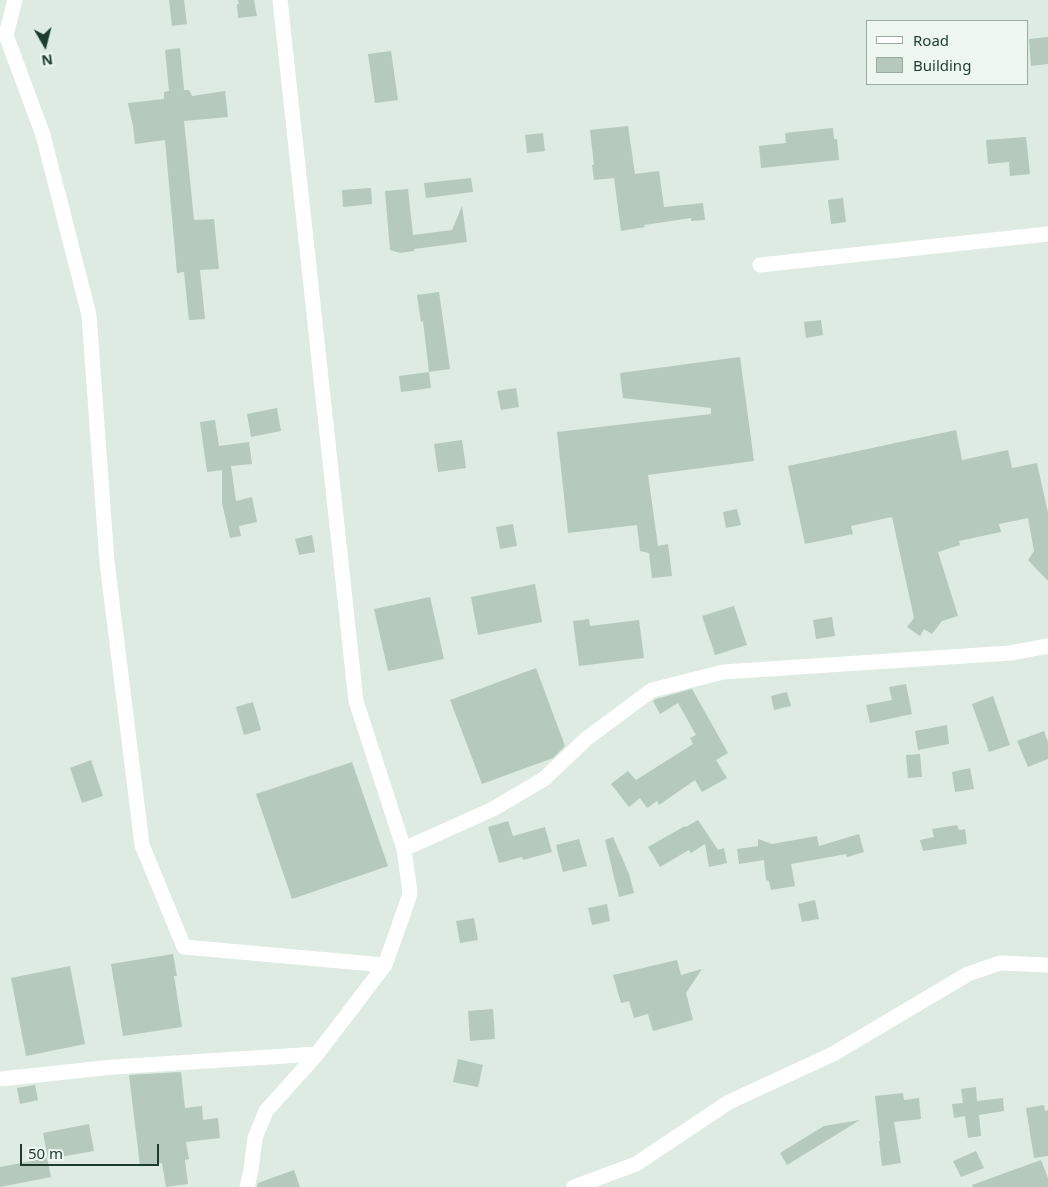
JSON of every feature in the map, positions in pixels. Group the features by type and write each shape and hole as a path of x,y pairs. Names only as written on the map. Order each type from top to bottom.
{"street":[{"path":"14,0 3,36 43,135 89,315 107,562 142,845 184,946 385,965"},
{"path":"247,1187 255,1138 266,1111 317,1054 385,965 410,892 404,849 356,701 280,0"},
{"path":"760,266 1048,234"},
{"path":"404,849 493,809 544,779 586,740 652,690 723,672 1010,653 1048,646"},
{"path":"574,1187 636,1164 730,1102 833,1054 968,974 1000,963 1048,964"},
{"path":"0,1078 113,1067 317,1054"}],"building":[{"path":"169,0 184,0 187,24 172,26"},
{"path":"238,0 254,0 257,16 238,18"},
{"path":"1048,37 1048,64 1031,66 1029,39"},
{"path":"180,48 184,90 189,90 192,96 225,91 228,117 184,121 194,220 214,219 219,269 200,270 205,319 189,320 184,272 177,273 165,140 135,144 128,103 164,99 164,92 169,91 165,50"},
{"path":"391,51 398,100 375,103 368,54"},
{"path":"628,126 635,174 659,171 664,207 703,203 705,220 691,221 691,218 644,225 645,227 621,231 614,178 594,180 590,130"},
{"path":"833,128 834,139 837,139 839,160 761,168 759,146 786,143 785,133"},
{"path":"543,133 545,151 527,153 525,135"},
{"path":"1026,137 1030,174 1010,176 1009,162 988,164 986,140"},
{"path":"471,178 473,192 426,198 424,183"},
{"path":"371,188 372,204 343,207 342,190"},
{"path":"408,189 413,235 452,230 462,206 467,242 414,249 414,251 400,253 390,250 385,191"},
{"path":"843,198 846,222 831,224 828,200"},
{"path":"439,292 450,369 429,372 423,321 421,322 417,295"},
{"path":"821,320 823,335 806,338 804,322"},
{"path":"740,357 754,461 648,475 658,546 668,544 672,576 652,578 649,553 640,551 637,525 568,533 557,432 711,414 711,408 623,398 620,373"},
{"path":"429,372 431,388 401,392 399,376"},
{"path":"516,388 519,407 501,410 497,391"},
{"path":"277,408 281,431 251,437 247,414"},
{"path":"215,420 219,446 249,442 252,464 231,466 236,501 252,497 257,522 239,526 241,536 230,538 222,503 222,470 207,472 200,422"},
{"path":"956,430 962,460 1008,450 1012,468 1037,463 1048,513 1048,581 1028,560 1034,551 1028,518 999,524 1001,532 959,541 960,545 938,552 958,616 942,621 932,634 924,629 920,636 907,627 914,618 892,517 851,526 853,534 805,544 788,466"},
{"path":"462,440 466,468 438,472 434,444"},
{"path":"737,509 741,525 726,528 723,512"},
{"path":"513,524 517,546 500,549 496,527"},
{"path":"312,535 315,552 299,555 295,539"},
{"path":"535,584 542,622 478,635 471,597"},
{"path":"430,597 444,659 388,671 374,609"},
{"path":"734,606 747,645 715,655 702,616"},
{"path":"832,617 835,636 816,639 813,620"},
{"path":"589,619 590,626 639,620 644,658 579,666 573,621"},
{"path":"536,668 565,746 553,758 482,784 450,700"},
{"path":"906,684 912,714 870,723 866,705 892,700 889,687"},
{"path":"692,689 728,753 716,760 727,778 702,792 695,780 659,805 657,801 647,808 640,798 629,807 611,784 628,771 636,780 693,744 690,738 696,735 678,703 660,714 653,701"},
{"path":"787,692 791,706 774,710 771,696"},
{"path":"993,696 1010,745 989,752 972,704"},
{"path":"253,702 261,730 244,735 236,707"},
{"path":"947,725 949,744 918,750 915,731"},
{"path":"1044,731 1048,742 1048,759 1028,767 1017,741"},
{"path":"920,754 922,777 908,778 906,755"},
{"path":"91,760 103,796 82,803 70,768"},
{"path":"352,762 388,866 292,899 256,794"},
{"path":"970,768 974,789 955,792 952,772"},
{"path":"698,820 718,850 724,848 727,863 709,867 705,844 691,853 689,850 660,867 648,847"},
{"path":"508,821 513,836 545,827 552,852 523,860 522,857 499,863 488,827"},
{"path":"957,825 959,830 965,829 967,844 923,851 920,840 934,837 932,829"},
{"path":"859,834 864,852 847,857 846,854 791,864 795,886 771,890 769,881 766,880 764,860 739,864 737,849 758,846 758,839 772,844 817,836 819,846"},
{"path":"613,837 629,874 634,893 619,897 605,840"},
{"path":"579,839 587,866 563,872 556,845"},
{"path":"815,900 819,919 802,922 798,904"},
{"path":"607,904 610,921 592,925 588,908"},
{"path":"474,918 478,940 460,943 456,921"},
{"path":"173,954 177,976 174,976 182,1027 123,1036 111,964"},
{"path":"677,960 681,975 702,969 686,993 693,1020 653,1031 648,1014 634,1018 629,1001 621,1003 613,975"},
{"path":"70,966 85,1044 26,1056 11,978"},
{"path":"493,1009 495,1039 470,1041 468,1011"},
{"path":"458,1059 483,1065 478,1087 453,1082"},
{"path":"181,1072 185,1108 202,1106 203,1120 218,1118 220,1138 186,1142 189,1159 185,1160 188,1184 166,1187 162,1163 140,1166 129,1075"},
{"path":"35,1085 38,1100 20,1104 17,1088"},
{"path":"976,1087 977,1101 1003,1098 1004,1111 979,1115 981,1136 968,1138 965,1116 954,1118 952,1104 963,1103 961,1089"},
{"path":"903,1093 904,1100 919,1098 921,1119 894,1122 901,1163 882,1166 875,1096"},
{"path":"1044,1105 1045,1111 1048,1110 1048,1156 1034,1158 1026,1108"},
{"path":"860,1120 787,1165 780,1153 824,1126"},
{"path":"89,1124 94,1151 48,1159 43,1133"},
{"path":"976,1151 984,1168 961,1177 953,1161"},
{"path":"47,1158 51,1177 0,1187 0,1167"},
{"path":"1041,1160 1048,1178 1048,1187 973,1187 972,1185"},
{"path":"294,1170 300,1187 257,1187 258,1183"}]}
